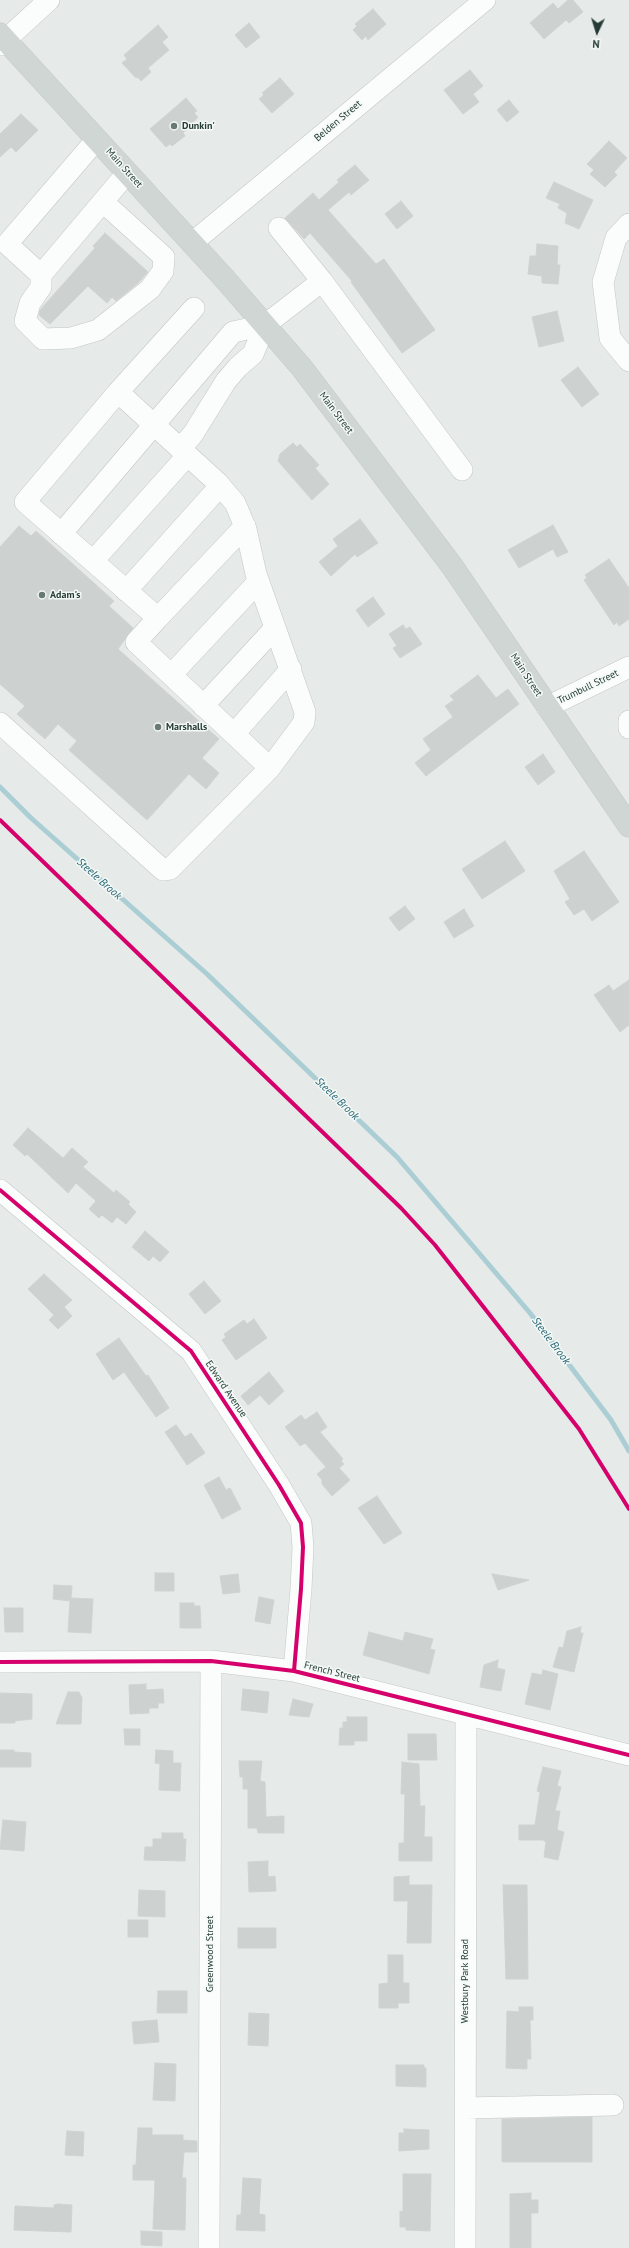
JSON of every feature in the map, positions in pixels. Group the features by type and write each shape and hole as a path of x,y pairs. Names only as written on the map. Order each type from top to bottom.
{"main road":[{"name":"Main Street","path":"2,40 97,139 192,243 302,368 452,566 491,621 547,708 629,826"}],"street":[{"path":"2,40 49,0"},
{"name":"Belden Street","path":"192,243 485,0"},
{"path":"41,275 7,244 97,139"},
{"path":"103,202 164,257 163,271 150,289 98,330 71,338 43,339 25,322 30,303 41,287 41,275 127,173"},
{"path":"629,224 616,238 603,282 610,338 629,361"},
{"path":"279,228 322,281 462,470"},
{"path":"61,534 233,332 265,325 322,281"},
{"path":"158,618 25,502 118,392 194,308"},
{"path":"92,561 183,452 226,381 238,367 253,354 265,325"},
{"path":"0,723 163,870 170,869 270,768 304,722 305,712 291,669 258,582 244,526 235,503 220,486 118,392"},
{"path":"126,591 220,486"},
{"path":"244,526 136,642 270,768"},
{"path":"171,675 258,582"},
{"path":"204,706 275,628"},
{"name":"Trumbull Street","path":"547,708 629,667"},
{"path":"234,734 291,669"},
{"path":"629,721 629,728"},
{"name":"Edward Avenue","path":"0,1190 191,1351 279,1485 301,1523 303,1547 294,1671"},
{"name":"French Street","path":"0,1662 211,1661 294,1671 621,1753"},
{"name":"Greenwood Street","path":"209,2248 211,1661"},
{"name":"Westbury Park Road","path":"465,2248 466,1714"},
{"path":"465,2108 614,2105"}],"building":[{"path":"568,0 573,0 583,12 569,23 566,20 544,39 530,23 553,3 558,9"},
{"path":"373,9 386,24 368,40 366,36 362,40 353,30 357,26 355,24"},
{"path":"249,23 260,37 246,48 235,35"},
{"path":"158,25 168,37 162,42 169,50 148,68 151,72 141,81 138,77 136,78 122,63 127,59 124,55"},
{"path":"470,70 483,86 473,94 479,102 463,114 444,90"},
{"path":"280,78 294,94 272,113 259,99 264,95 262,93"},
{"path":"186,98 197,111 194,113 198,117 183,133 185,136 172,146 170,144 166,147 150,129"},
{"path":"509,100 519,112 507,122 497,110"},
{"path":"21,114 38,130 16,152 11,147 0,157 0,134"},
{"path":"609,141 627,158 614,172 617,175 605,187 590,174 594,170 587,164"},
{"path":"355,165 369,180 351,195 349,192 328,210 376,264 384,259 435,330 402,353 351,282 352,281 310,233 304,239 285,218 313,193 319,200 339,182 337,180"},
{"path":"554,182 593,200 579,229 565,223 567,213 558,208 560,204 546,198"},
{"path":"401,201 413,216 397,229 385,214"},
{"path":"105,233 148,272 138,283 116,301 112,297 107,303 88,286 50,324 39,315 40,310 95,248 93,246"},
{"path":"537,244 558,246 557,265 560,265 558,284 542,283 542,276 528,274 530,256 536,256"},
{"path":"557,311 564,341 539,347 532,317"},
{"path":"578,367 599,394 582,407 561,380"},
{"path":"293,443 297,447 300,444 319,465 315,468 329,484 312,500 278,461 280,454"},
{"path":"360,519 378,543 357,557 355,554 331,576 319,562 338,546 333,539"},
{"path":"553,525 568,552 557,557 553,549 519,568 508,550"},
{"path":"19,526 31,536 36,531 114,601 109,606 133,628 118,649 219,739 202,758 219,773 206,789 189,774 147,820 69,750 77,741 58,724 45,739 17,714 25,706 0,684 0,547"},
{"path":"609,559 629,588 629,619 619,626 617,622 614,625 584,580 587,578 585,575"},
{"path":"373,597 385,614 368,627 356,610"},
{"path":"403,625 406,629 410,627 422,644 400,658 393,648 397,646 389,634"},
{"path":"478,675 496,698 508,689 519,704 426,776 415,763 431,750 423,739 453,717 445,706 454,700 450,696"},
{"path":"543,754 555,772 538,785 525,767"},
{"path":"505,841 525,871 482,899 462,869"},
{"path":"584,851 619,902 592,921 584,909 574,915 565,902 570,899 554,871"},
{"path":"405,906 415,919 399,931 389,918"},
{"path":"464,909 474,926 454,938 444,922"},
{"path":"629,980 629,1025 620,1032 594,995 609,985 613,991"},
{"path":"28,1128 63,1158 72,1148 88,1162 83,1167 114,1193 116,1190 130,1202 128,1204 136,1212 126,1224 117,1217 112,1223 102,1215 99,1218 89,1209 96,1201 76,1183 68,1193 27,1154 25,1156 13,1145"},
{"path":"145,1231 169,1252 160,1262 153,1256 149,1261 132,1247"},
{"path":"44,1274 72,1300 64,1307 72,1316 58,1329 49,1320 54,1315 28,1289"},
{"path":"204,1281 221,1301 205,1314 189,1294"},
{"path":"254,1319 267,1338 236,1360 222,1340 226,1337 224,1334 244,1320 247,1324"},
{"path":"119,1338 146,1376 148,1375 169,1408 156,1417 124,1372 113,1380 96,1354"},
{"path":"269,1372 284,1391 269,1405 260,1395 248,1405 241,1396"},
{"path":"317,1412 327,1427 320,1432 343,1459 341,1461 344,1464 339,1468 350,1480 332,1496 322,1484 322,1480 317,1474 326,1467 305,1443 300,1446 285,1427 301,1415 305,1420"},
{"path":"176,1425 185,1437 191,1433 205,1453 187,1465 165,1432"},
{"path":"219,1477 226,1490 230,1488 241,1509 222,1519 204,1485"},
{"path":"377,1496 402,1533 384,1544 358,1508"},
{"path":"155,1573 174,1573 174,1591 155,1591"},
{"path":"238,1574 240,1592 223,1594 220,1576"},
{"path":"492,1574 529,1580 498,1590"},
{"path":"54,1585 72,1586 71,1598 93,1599 91,1633 68,1632 70,1601 53,1599"},
{"path":"259,1597 274,1600 270,1624 255,1621"},
{"path":"180,1603 194,1603 194,1606 200,1606 201,1628 180,1628"},
{"path":"4,1608 23,1608 23,1632 5,1632"},
{"path":"581,1627 580,1633 583,1633 574,1672 553,1667 559,1647 563,1648 567,1631"},
{"path":"369,1632 403,1641 405,1632 433,1639 430,1649 435,1650 429,1674 363,1655"},
{"path":"498,1660 497,1668 505,1670 501,1691 480,1687 484,1665"},
{"path":"543,1670 558,1674 550,1710 525,1704 532,1673 542,1675"},
{"path":"146,1684 146,1690 163,1689 164,1703 158,1703 158,1708 149,1708 149,1713 130,1714 129,1685"},
{"path":"243,1689 269,1692 267,1713 241,1710"},
{"path":"68,1692 79,1692 82,1698 81,1724 56,1724"},
{"path":"0,1693 32,1694 32,1719 15,1721 15,1723 0,1723"},
{"path":"293,1699 313,1704 309,1717 289,1715"},
{"path":"347,1717 367,1717 367,1741 354,1741 354,1745 339,1745 340,1728 343,1728 343,1722 347,1722"},
{"path":"124,1729 140,1729 140,1745 125,1745"},
{"path":"408,1734 436,1734 437,1760 408,1760"},
{"path":"0,1750 14,1750 14,1752 31,1753 31,1767 0,1767"},
{"path":"156,1750 173,1751 173,1763 181,1763 180,1791 159,1790 160,1764 155,1763"},
{"path":"239,1761 262,1761 260,1781 265,1782 266,1817 284,1816 284,1833 258,1833 257,1828 248,1828 248,1789 243,1789 243,1777 240,1777"},
{"path":"402,1762 419,1764 420,1806 425,1806 424,1837 432,1837 432,1861 399,1861 399,1843 404,1843 405,1794 401,1794"},
{"path":"543,1767 561,1771 557,1786 561,1787 555,1811 560,1811 557,1830 564,1832 558,1860 544,1857 546,1842 543,1840 519,1840 519,1825 535,1825 540,1792 537,1791"},
{"path":"3,1820 26,1822 24,1851 0,1849"},
{"path":"162,1833 183,1833 183,1839 186,1839 185,1861 144,1860 145,1847 153,1847 153,1839 162,1839"},
{"path":"268,1861 268,1877 275,1876 276,1891 249,1892 248,1862"},
{"path":"409,1876 409,1885 432,1885 431,1943 407,1943 408,1901 394,1901 394,1877"},
{"path":"503,1885 527,1885 528,1979 506,1979"},
{"path":"139,1890 165,1891 165,1917 138,1916"},
{"path":"128,1920 148,1920 148,1937 128,1937"},
{"path":"238,1928 276,1928 276,1948 238,1948"},
{"path":"388,1955 403,1955 403,1983 409,1983 409,2003 398,2003 398,2008 379,2008 379,1984 388,1983"},
{"path":"158,1991 187,1991 187,2013 157,2013"},
{"path":"519,2007 533,2007 533,2020 530,2020 531,2059 527,2059 527,2069 506,2068 507,2011 519,2012"},
{"path":"249,2013 269,2014 268,2046 248,2045"},
{"path":"157,2020 159,2042 134,2044 132,2022"},
{"path":"155,2063 176,2064 175,2101 153,2100"},
{"path":"396,2065 424,2065 424,2068 426,2068 426,2087 396,2086"},
{"path":"592,2117 592,2162 502,2162 502,2119"},
{"path":"138,2128 152,2128 152,2135 183,2135 183,2140 197,2141 197,2152 184,2152 182,2178 186,2178 185,2230 153,2229 155,2180 133,2180 133,2165 136,2165"},
{"path":"404,2129 429,2130 429,2149 399,2151 399,2133 404,2133"},
{"path":"67,2131 84,2132 83,2156 65,2155"},
{"path":"403,2174 431,2174 430,2231 406,2230 406,2227 400,2227 400,2211 403,2212"},
{"path":"243,2178 261,2179 259,2214 265,2215 265,2231 236,2230 237,2215 241,2215"},
{"path":"531,2193 531,2200 538,2200 538,2213 531,2213 531,2248 510,2248 510,2194"},
{"path":"54,2205 72,2205 71,2232 14,2230 15,2206 54,2208"},
{"path":"141,2231 162,2232 162,2246 141,2245"}],"waterway":[{"name":"Steele Brook","path":"0,787 31,818 207,974 397,1157 530,1313 611,1420 629,1451"}],"cycle path":[{"path":"0,820 401,1208 435,1245 579,1429 629,1509"},
{"path":"0,1190 191,1351 279,1485 301,1523 303,1547 294,1671"},
{"path":"0,1662 211,1661 294,1671 629,1755"}],"place":[{"name":"Dunkin'","path":"174,126"},
{"name":"Adam's","path":"42,595"},
{"name":"Marshalls","path":"158,727"}]}
